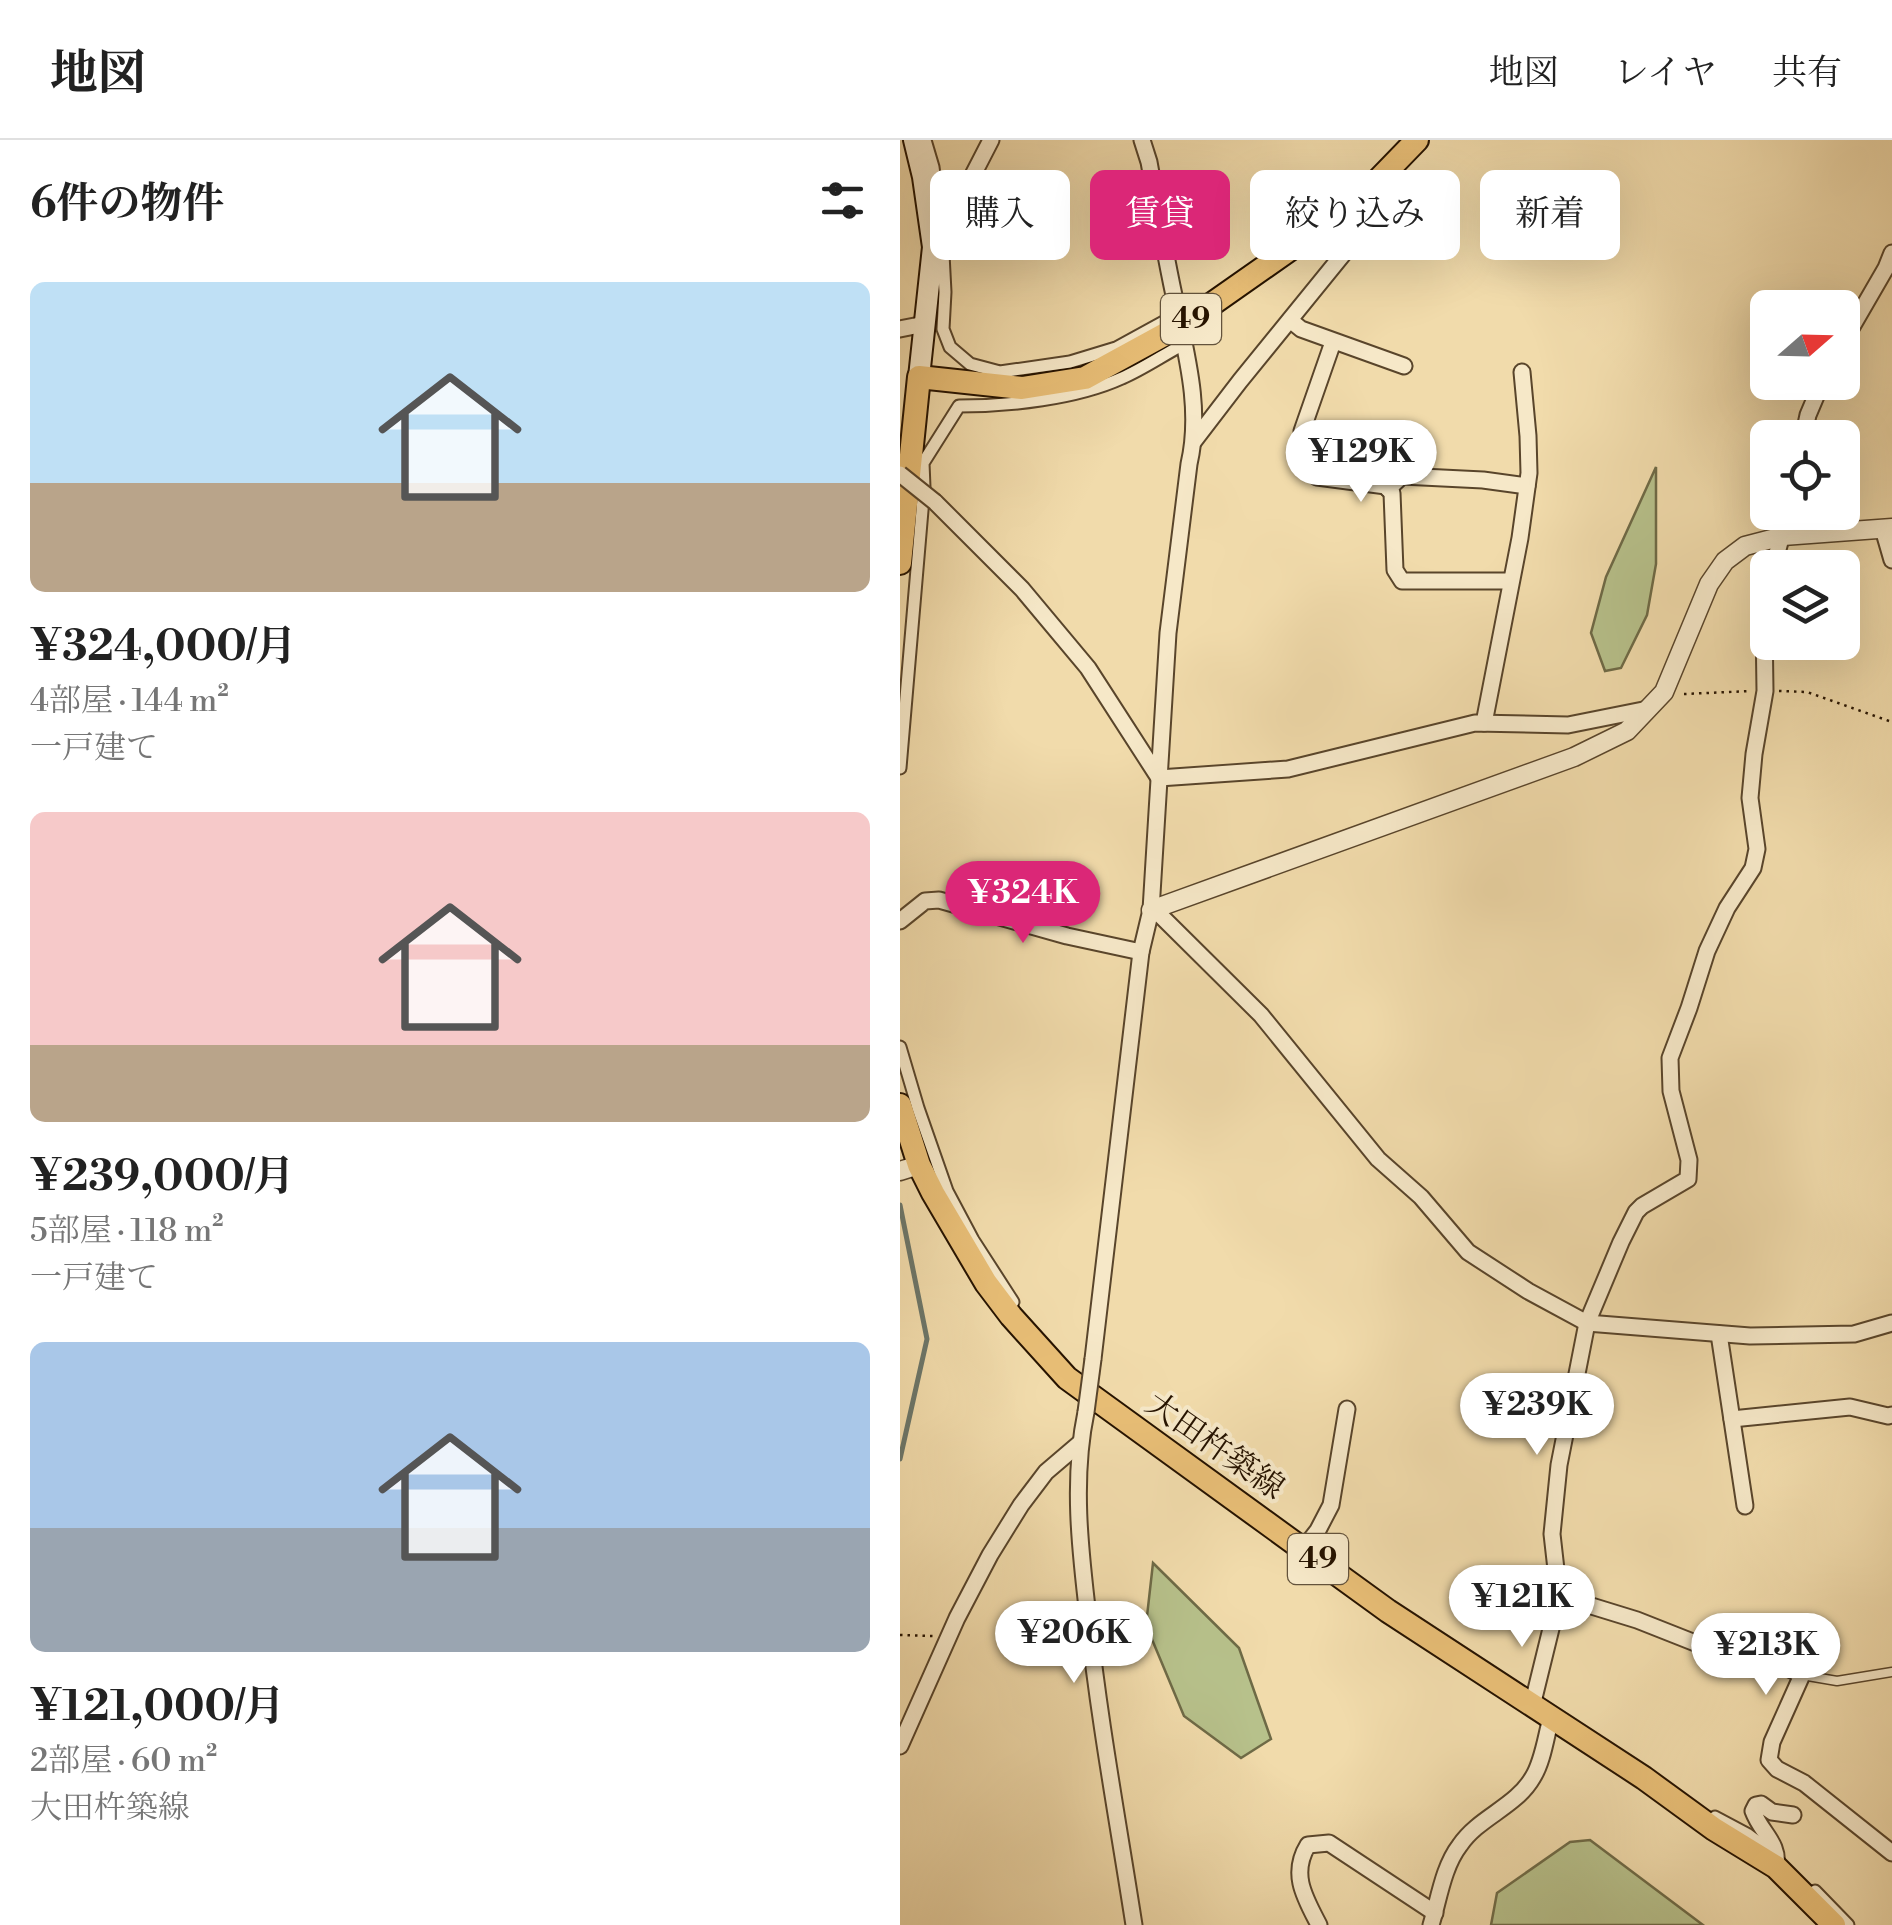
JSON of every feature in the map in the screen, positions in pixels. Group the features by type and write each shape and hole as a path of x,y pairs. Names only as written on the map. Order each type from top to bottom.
{"main road":[{"path":"914,140 930,207"},
{"name":"49","path":"1388,170 1417,140"},
{"path":"900,563 924,324 935,260"},
{"name":"49","path":"919,377 1022,388 1085,378 1181,328 1276,260"},
{"name":"大田杵築線","path":"900,1104 910,1168 933,1193 986,1282 1067,1378 1220,1491 1306,1546 1388,1611 1540,1707 1714,1829 1777,1862 1834,1925"}],"street":[{"path":"925,140 933,170"},
{"path":"975,170 991,140"},
{"path":"1134,1925 1093,1663 1078,1479 1142,952 1153,910 1168,634 1194,441 1192,378 1142,140"},
{"path":"1860,313 1892,253"},
{"path":"941,260 945,292 942,329 950,348 970,364 1000,372 1070,362 1181,328"},
{"path":"1194,441 1338,260"},
{"path":"1290,320 1301,329 1333,342 1404,366"},
{"path":"900,329 924,324"},
{"path":"900,768 923,462 960,406 994,406 1086,391 1122,378 1181,328"},
{"path":"1333,342 1302,431 1316,477 1386,486 1392,493 1395,570 1402,581 1512,582"},
{"path":"1484,723 1527,486 1528,436 1522,372"},
{"path":"900,474 935,502 1022,589 1088,668 1159,778"},
{"path":"1388,489 1402,476 1527,486"},
{"path":"1153,910 1574,757 1628,731 1664,692 1709,584 1726,562 1746,546 1783,536 1888,529 1892,560"},
{"path":"1778,550 1784,530"},
{"path":"1319,1925 1302,1892 1300,1858 1308,1845 1329,1844 1433,1919 1457,1848 1471,1831 1522,1793 1536,1774 1540,1707 1558,1596 1552,1534 1558,1464 1587,1323 1621,1242 1636,1212 1688,1179 1689,1160 1672,1091 1670,1058 1707,952 1727,908 1752,868 1757,849 1750,798 1765,691 1765,660"},
{"path":"1159,778 1288,769 1484,723 1568,724 1648,709"},
{"path":"900,920 925,901 939,900 1142,952"},
{"path":"1153,910 1262,1015 1378,1159 1420,1197 1468,1252 1528,1291 1587,1323 1750,1336 1854,1334 1892,1323"},
{"path":"900,1048 947,1191 973,1240 1014,1303 1087,1384 1289,1526 1306,1546 1330,1505 1347,1409"},
{"path":"1719,1334 1745,1506"},
{"path":"1732,1419 1850,1407 1892,1416"},
{"path":"900,1746 948,1636 990,1555 1046,1472 1080,1443"},
{"path":"1558,1596 1637,1620 1713,1650 1780,1665 1802,1675 1772,1742 1769,1760 1892,1853"},
{"path":"1793,1815 1772,1812 1761,1804 1753,1811 1760,1828 1776,1846 1777,1862 1848,1925"}],"lane":[{"path":"1802,1675 1836,1681 1892,1672"}],"path":[{"path":"900,1635 948,1636"}],"green space":[{"path":"1656,467 1656,564 1647,615 1621,668 1605,671 1591,633 1606,577"},
{"path":"1153,1563 1239,1648 1271,1739 1241,1758 1184,1716 1146,1625"},
{"path":"1590,1840 1703,1925 1491,1925 1497,1893 1570,1842"}],"waterway":[{"path":"900,1205 927,1339 900,1459"}]}
